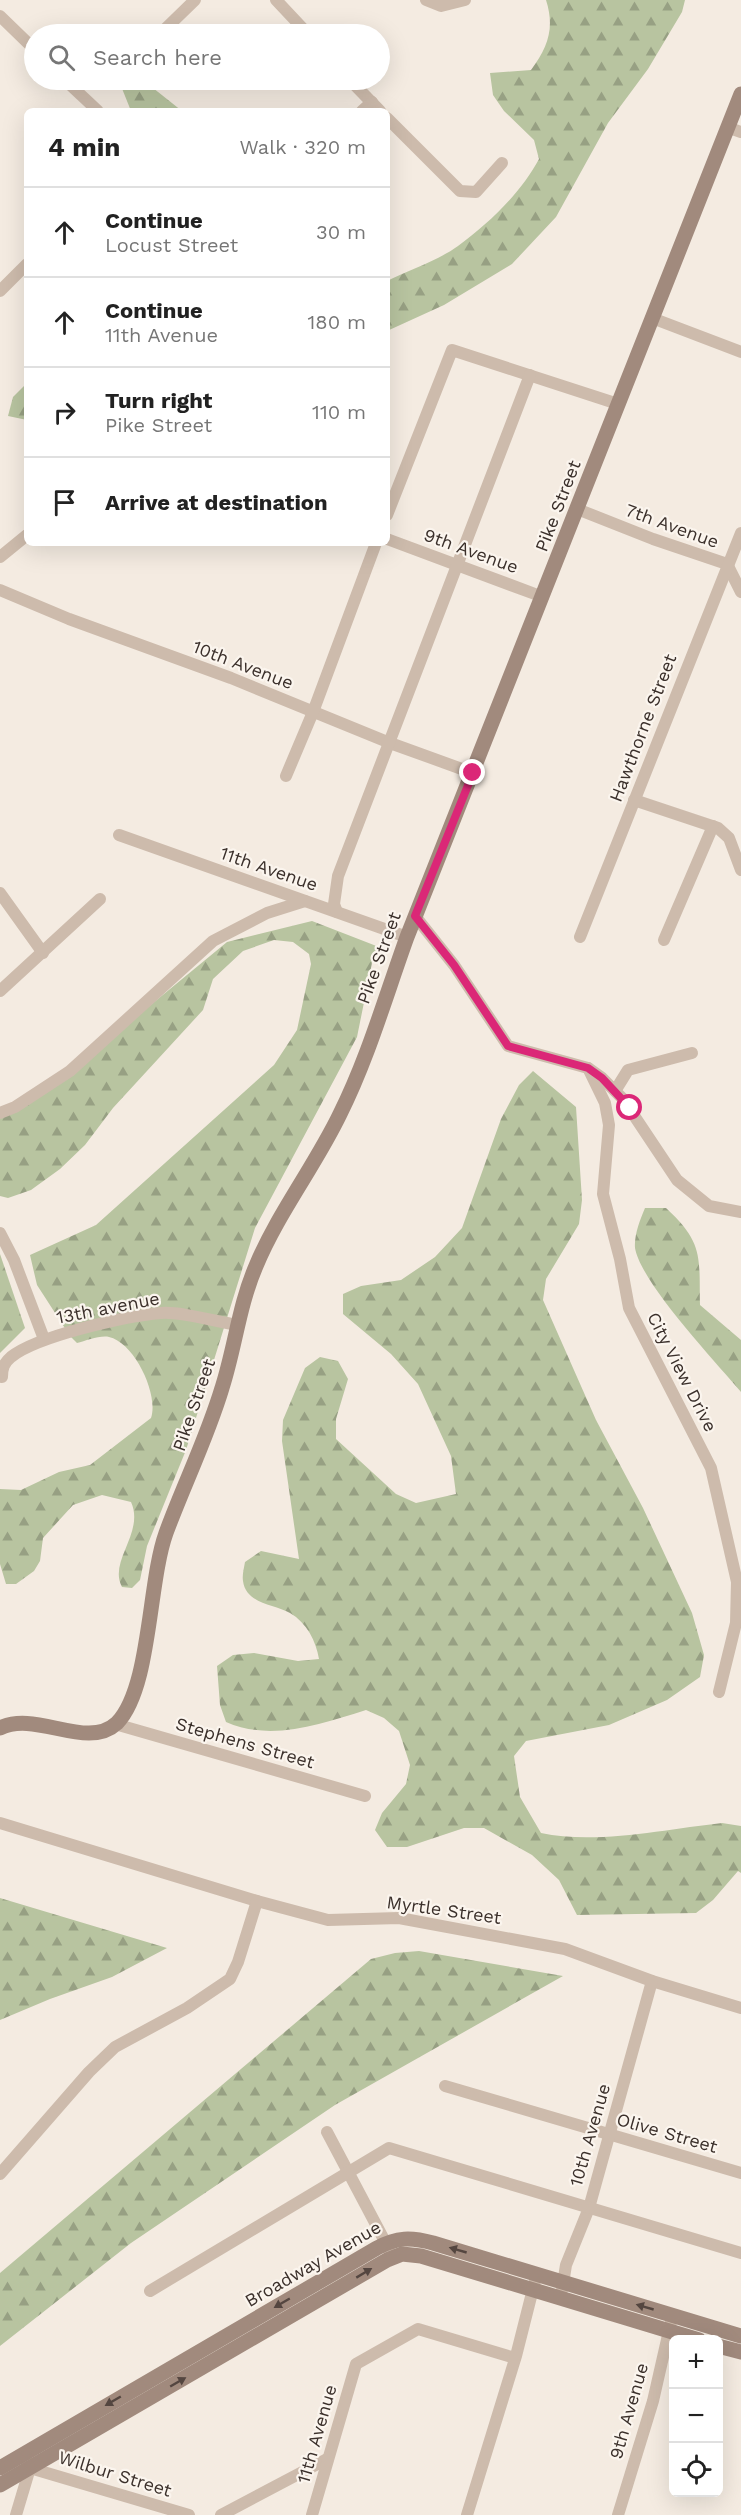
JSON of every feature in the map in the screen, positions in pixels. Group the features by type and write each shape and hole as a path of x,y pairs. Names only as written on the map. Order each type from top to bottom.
{"main road":[{"name":"Pike Street","path":"115,1724 137,1689 156,1567 169,1526 215,1410 256,1265 342,1111 415,916 652,318 734,130 741,94"},
{"path":"0,1728 24,1724 41,1725 88,1734 101,1733 115,1724"},
{"name":"Broadway Avenue","path":"0,2485 26,2461 389,2250 403,2238 419,2239 536,2274 562,2290 682,2335"},
{"name":"Broadway Avenue","path":"389,2250 422,2256 532,2289 562,2290 673,2315 741,2336"},
{"path":"723,2347 741,2352"},
{"name":"Broadway Avenue","path":"0,2468 26,2461"}],"street":[{"path":"170,24 195,0"},
{"path":"276,0 299,24"},
{"path":"426,0 441,6 465,0"},
{"path":"0,16 24,40"},
{"path":"76,90 95,108"},
{"path":"360,90 376,107"},
{"path":"390,121 460,191 476,192 502,163"},
{"path":"0,291 24,267"},
{"path":"652,318 741,352"},
{"path":"390,507 452,350 618,404"},
{"path":"336,912 334,904 338,876 530,375"},
{"name":"7th Avenue","path":"577,509 653,540 727,564 741,592"},
{"name":"Hawthorne Street","path":"580,937 741,533"},
{"path":"0,557 24,537"},
{"name":"9th Avenue","path":"390,541 543,597"},
{"path":"286,776 375,546"},
{"path":"727,564 741,557"},
{"name":"10th Avenue","path":"0,590 69,619 231,678 390,743 473,773"},
{"path":"634,800 718,828 729,838 741,870"},
{"path":"664,939 713,826"},
{"name":"11th Avenue","path":"119,835 407,937"},
{"path":"0,893 43,953"},
{"path":"0,991 100,899"},
{"path":"0,1113 15,1107 70,1071 213,940 267,913 305,901"},
{"path":"415,916 454,965 508,1046 588,1068 602,1078 630,1108 677,1180 709,1206 741,1212"},
{"path":"615,1091 628,1070 692,1053"},
{"name":"City View Drive","path":"588,1068 605,1103 609,1125 603,1194 620,1259 629,1308 711,1468 737,1582 736,1623 719,1692"},
{"path":"0,1233 14,1260 44,1340"},
{"name":"13th avenue","path":"2,1377 3,1366 12,1357 44,1340 163,1312 238,1325"},
{"name":"Stephens Street","path":"115,1724 365,1796"},
{"name":"Myrtle Street","path":"0,1823 257,1901 328,1920 399,1918 565,1948 652,1981 741,2008"},
{"path":"0,2174 89,2072 115,2047 187,2008 230,1979 238,1962 257,1901"},
{"name":"10th Avenue","path":"562,2290 566,2265 589,2208 652,1981"},
{"name":"Olive Street","path":"445,2086 741,2173"},
{"path":"327,2132 389,2250"},
{"path":"150,2291 389,2148 741,2253"},
{"path":"467,2515 515,2358 536,2274"},
{"name":"9th Avenue","path":"618,2515 653,2400 673,2315"},
{"name":"11th Avenue","path":"312,2515 356,2364 418,2329 515,2358"},
{"path":"221,2515 327,2459"},
{"path":"16,2515 26,2461"},
{"name":"Wilbur Street","path":"26,2461 164,2512 189,2515"}],"green space":[{"path":"546,0 685,0 682,12 648,69 608,123 556,217 512,264 444,305 390,330 390,280 442,256 458,246 492,218 513,196 539,159 534,140 504,111 493,95 490,73 531,70 546,45 550,28"},
{"path":"123,90 156,90 178,108 130,108"},
{"path":"24,386 24,419 8,416 13,397"},
{"path":"312,921 379,947 374,953 357,1037 255,1228 186,1450 147,1546 140,1580 132,1588 122,1587 119,1577 119,1567 134,1525 131,1502 102,1495 73,1505 43,1538 40,1561 34,1571 16,1584 6,1584 0,1564 0,1489 21,1490 59,1472 90,1465 151,1418 153,1408 143,1371 128,1349 119,1341 109,1337 97,1337 77,1343 70,1336 37,1285 30,1255 96,1225 274,1065 297,1030 311,964 309,954 293,942 274,940 243,951 213,979 203,1010 113,1108 85,1145 60,1169 31,1190 8,1198 0,1196 0,1117 136,1017 227,942"},
{"path":"533,1071 576,1107 582,1200 579,1224 546,1279 543,1300 596,1420 643,1508 692,1613 704,1655 700,1677 667,1700 609,1725 526,1741 514,1756 520,1797 541,1833 562,1836 607,1837 722,1823 741,1826 741,1873 738,1871 713,1900 696,1913 577,1915 559,1880 532,1855 484,1828 464,1828 407,1847 387,1847 375,1830 382,1813 406,1784 410,1765 399,1731 384,1718 366,1710 296,1729 261,1731 226,1722 220,1705 217,1666 233,1655 254,1653 298,1661 319,1659 316,1646 306,1627 290,1613 255,1599 245,1589 243,1579 245,1562 261,1551 299,1559 282,1441 283,1420 305,1368 320,1357 338,1361 348,1379 336,1419 336,1439 396,1494 416,1503 456,1494 451,1456 418,1384 391,1354 343,1314 343,1294 361,1286 401,1280 435,1257 462,1228 501,1119 519,1085"},
{"path":"645,1208 666,1208 693,1241 699,1262 700,1305 741,1340 741,1392 680,1322 650,1281 640,1263 635,1243"},
{"path":"0,1254 25,1328 0,1353"},
{"path":"0,1898 167,1948 112,1977 0,2020"},
{"path":"419,1951 563,1976 335,2105 131,2243 0,2346 0,2273 371,1959 395,1953"}],"route":[{"path":"473,773 415,916 454,965 508,1046 588,1068 602,1078 630,1108"}]}
